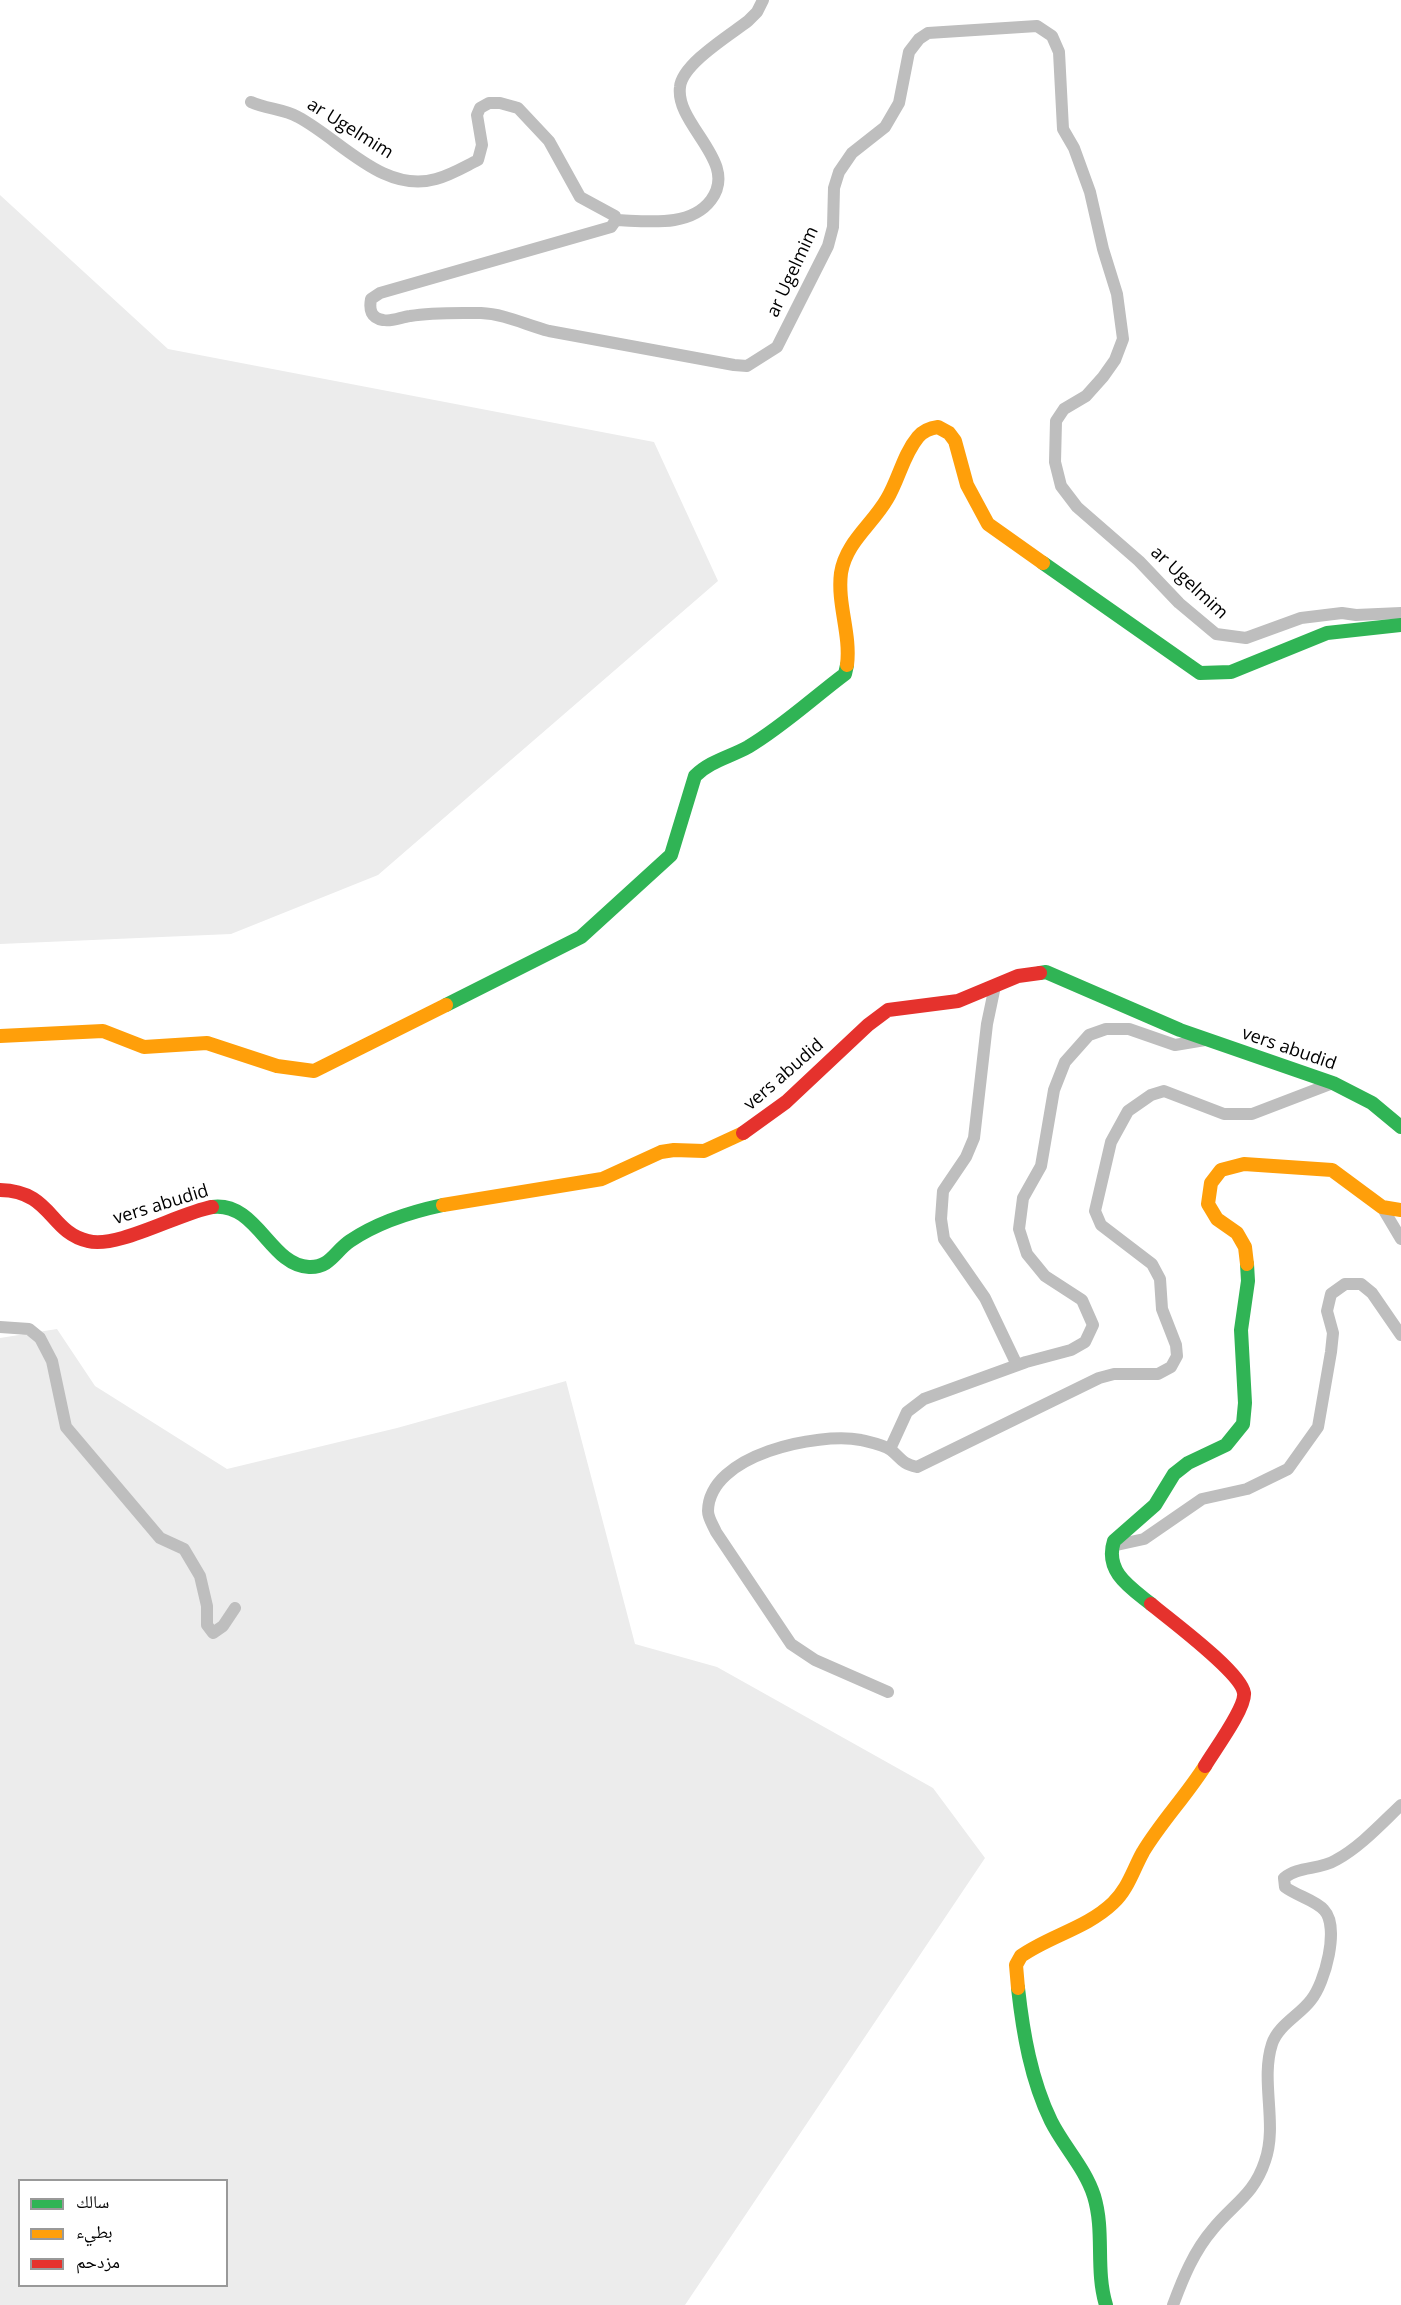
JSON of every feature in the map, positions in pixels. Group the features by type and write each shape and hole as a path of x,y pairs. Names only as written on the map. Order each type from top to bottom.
{"street":[{"path":"616,220 666,221 684,218 706,207 717,192 718,173 710,153 682,104 680,86 687,71 748,21 757,12 762,0"},
{"name":"ar Ugelmim","path":"250,102 296,115 380,171 404,180 423,180 449,175 477,160 482,145 477,115 480,108 489,103 518,108 549,141 580,197 613,214 616,220 611,227 380,293 371,299 369,308 372,314 381,320 423,315 483,313 507,316 527,326 549,331 708,362 747,366 777,347 828,246 833,227 834,188 839,172 852,153 885,127 899,103 909,52 919,39 936,32 1037,26 1052,36 1059,52 1063,129 1074,148 1090,192 1102,249 1117,294 1123,339 1115,360 1103,377 1086,396 1064,409 1056,421 1055,462 1061,486 1084,513 1139,561 1179,603 1216,634 1246,638 1301,618 1342,612 1356,615 1401,613"},
{"path":"0,1036 103,1031 144,1047 207,1043 277,1066 314,1071 581,937 671,855 695,776 704,767 746,748 763,737 845,674 848,657 841,586 844,559 850,544 877,515 888,498 911,446 918,436 930,429 940,428 949,433 957,447 971,495 988,524 1200,674 1230,673 1281,649 1325,633 1401,626"},
{"name":"vers abudid","path":"0,1190 29,1193 41,1200 79,1238 93,1242 177,1218 205,1207 226,1206 243,1213 280,1251 301,1266 316,1268 331,1261 339,1248 374,1227 403,1215 507,1194 598,1180 650,1156 672,1149 700,1152 731,1140 758,1124 868,1025 888,1010 958,1001 1018,976 1046,972 1208,1040 1333,1083 1372,1103 1401,1127"},
{"path":"995,986 987,1024 974,1138 966,1157 943,1191 940,1219 944,1239 985,1298 1017,1365"},
{"path":"890,1449 907,1412 924,1399 1017,1365 1071,1350 1085,1342 1093,1325 1082,1300 1045,1276 1027,1254 1019,1229 1023,1198 1041,1166 1054,1090 1065,1062 1089,1035 1106,1029 1129,1029 1174,1044 1208,1040"},
{"path":"888,1692 814,1660 791,1644 716,1532 708,1513 710,1498 723,1476 767,1452 814,1439 860,1440 890,1449 904,1464 917,1467 959,1444 1099,1378 1114,1374 1158,1374 1171,1367 1177,1356 1176,1345 1162,1309 1160,1279 1152,1264 1120,1242 1101,1225 1095,1211 1111,1142 1128,1111 1151,1095 1164,1092 1224,1114 1252,1113 1333,1083"},
{"path":"1106,2305 1096,2264 1098,2214 1094,2196 1039,2096 1032,2071 1016,1965 1020,1956 1085,1922 1112,1904 1128,1885 1142,1854 1172,1808 1198,1777 1242,1705 1244,1693 1234,1674 1118,1577 1113,1565 1114,1540 1155,1505 1174,1473 1188,1463 1226,1445 1243,1424 1245,1402 1241,1330 1248,1281 1245,1247 1237,1233 1217,1219 1208,1204 1211,1183 1221,1170 1244,1164 1332,1170 1382,1207 1401,1239"},
{"path":"1382,1207 1401,1210"},
{"path":"1112,1546 1144,1539 1202,1499 1247,1489 1288,1469 1318,1427 1333,1333 1327,1311 1331,1294 1345,1284 1361,1284 1372,1293 1401,1335"},
{"path":"0,1327 29,1329 40,1338 52,1361 66,1427 160,1538 184,1549 200,1576 207,1606 207,1625 213,1633 223,1626 235,1608"},
{"path":"1173,2305 1186,2270 1198,2249 1213,2228 1242,2202 1255,2185 1266,2160 1269,2058 1273,2041 1310,2001 1321,1979 1332,1935 1331,1919 1322,1908 1285,1887 1284,1878 1292,1871 1321,1867 1336,1860 1401,1806"}],"shaded area":[{"path":"0,195 168,349 654,442 718,581 378,875 231,934 0,944"},
{"path":"57,1329 95,1386 227,1469 397,1428 566,1381 635,1644 717,1667 933,1788 985,1858 685,2305 0,2305 0,1338"}],"traffic: fast":[{"path":"1043,563 1200,673 1231,672 1327,633 1401,625"},
{"path":"446,1005 581,937 671,855 695,776 773,731 845,674 847,665"},
{"path":"1040,973 1046,972 1180,1030 1333,1083 1372,1103 1401,1127"},
{"path":"212,1207 227,1208 241,1214 295,1264 316,1267 327,1262 350,1241 372,1228 406,1214 443,1205"},
{"path":"1151,1604 1128,1585 1116,1570 1112,1552 1114,1541 1155,1505 1174,1474 1188,1463 1226,1445 1243,1424 1245,1403 1241,1330 1248,1281 1247,1264"},
{"path":"1018,1988 1025,2039 1038,2089 1051,2121 1085,2176 1094,2196 1099,2223 1101,2278 1106,2305"}],"traffic: slow":[{"path":"847,665 848,653 840,585 844,562 854,543 887,499 913,444 927,430 938,427 949,433 955,441 967,485 988,524 1043,563"},
{"path":"0,1036 103,1031 144,1047 207,1043 277,1066 314,1071 446,1005"},
{"path":"443,1205 602,1179 661,1152 704,1151 743,1133"},
{"path":"1247,1264 1245,1247 1237,1233 1217,1219 1208,1204 1211,1183 1221,1170 1244,1164 1332,1170 1382,1207 1401,1210"},
{"path":"1018,1988 1016,1965 1021,1956 1092,1919 1118,1898 1150,1841 1205,1766"}],"traffic: jam":[{"path":"743,1133 786,1102 868,1025 888,1010 958,1001 1018,976 1040,973"},
{"path":"0,1190 17,1192 30,1197 75,1236 88,1241 100,1242 115,1240 212,1207"},
{"path":"1151,1604 1231,1672 1244,1693 1235,1719 1205,1766"}]}
